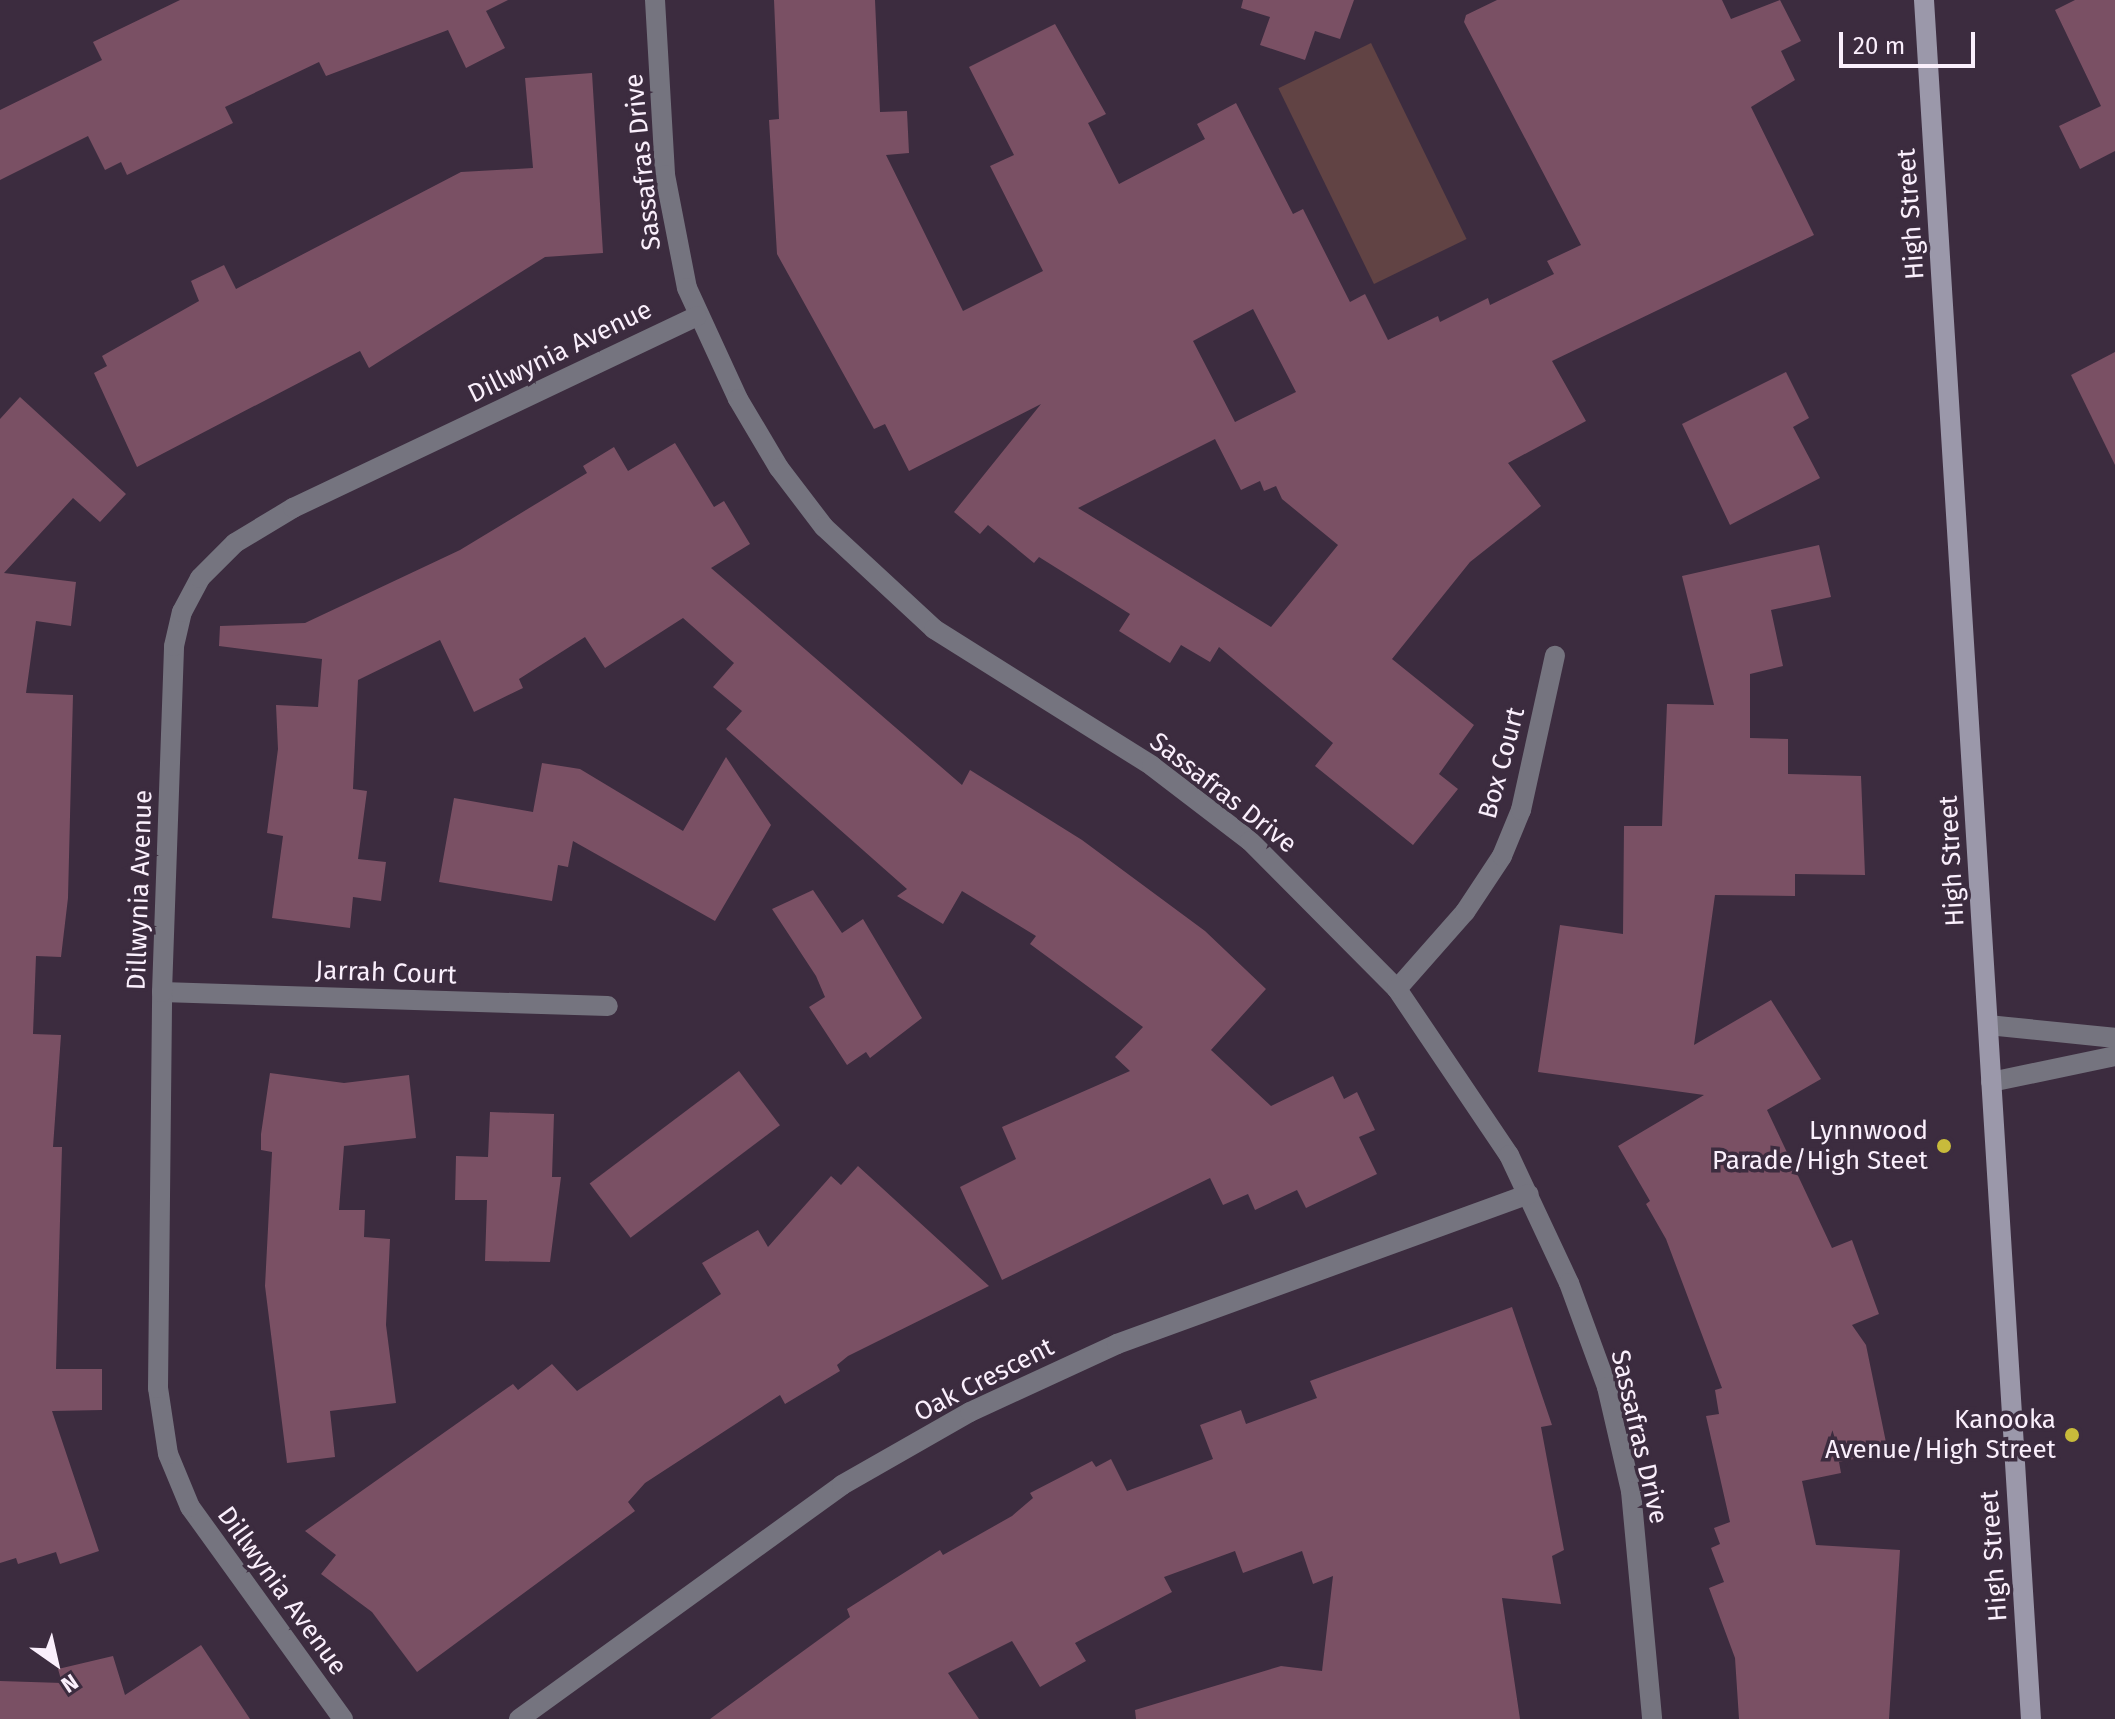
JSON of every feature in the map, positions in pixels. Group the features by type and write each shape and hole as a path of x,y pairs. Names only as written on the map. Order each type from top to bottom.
{"main road":[{"name":"High Street","path":"1924,0 2031,1719"}],"street":[{"name":"Sassafras Drive","path":"655,0 667,189 675,244 697,316 779,468 870,575 934,629 1152,766 1250,841 1397,989 1458,1072 1529,1194 1569,1283 1614,1417 1631,1491 1652,1719"},
{"name":"Dillwynia Avenue","path":"343,1719 227,1566 190,1507 168,1454 154,1304 174,646 200,578 235,543 293,508 697,316"},
{"name":"Box Court","path":"1397,989 1465,912 1502,856 1521,810 1555,656"},
{"name":"Jarrah Court","path":"162,992 608,1006"},
{"path":"1988,1025 2115,1038"},
{"path":"1991,1082 2115,1056"},
{"name":"Oak Crescent","path":"519,1719 842,1485 970,1412 1117,1344 1529,1194"}],"shaded area":[{"path":"1371,43 1467,239 1374,284 1278,88"}],"building":[{"path":"180,0 508,0 486,11 505,48 466,68 448,30 326,76 319,62 225,107 233,123 127,175 121,162 105,170 88,136 0,180 0,110 102,60 93,42"},
{"path":"774,0 875,0 880,112 907,111 909,153 886,155 963,311 1043,271 990,166 1014,155 969,67 1055,24 1106,114 1088,123 1119,184 1205,139 1197,124 1236,103 1293,214 1303,209 1350,302 1365,294 1388,340 1438,316 1440,322 1488,298 1490,305 1554,274 1547,261 1581,245 1464,22 1466,15 1497,0 1722,0 1731,19 1780,0 1801,41 1781,51 1795,80 1751,107 1814,235 1552,361 1586,421 1508,463 1541,506 1470,562 1392,659 1474,725 1439,774 1458,789 1413,845 1315,766 1333,743 1219,647 1210,662 1181,645 1170,663 1119,631 1130,614 1039,557 1034,563 988,525 980,534 954,512 1041,404 909,471 885,424 874,429 777,254 769,120 779,119","holes":["1253,309 1296,392 1235,422 1193,341","1215,439 1241,490 1260,481 1264,491 1276,486 1282,499 1338,545 1271,627 1078,508"]},
{"path":"1243,0 1354,0 1340,39 1315,31 1305,60 1260,45 1270,17 1241,8"},
{"path":"2075,0 2115,0 2115,151 2080,169 2059,126 2101,106 2055,10"},
{"path":"592,73 603,253 545,257 369,368 360,351 137,467 94,373 107,366 102,356 199,301 191,281 224,265 236,289 461,172 533,168 525,78"},
{"path":"2115,352 2115,465 2071,375"},
{"path":"1786,372 1809,418 1793,427 1820,478 1730,525 1682,424"},
{"path":"20,397 126,494 100,522 73,498 4,573 76,582 71,626 36,621 26,693 73,695 68,898 61,957 36,956 33,1034 61,1035 53,1147 62,1147 56,1369 102,1369 102,1410 52,1411 99,1551 60,1564 56,1552 18,1564 16,1558 0,1563 0,419"},
{"path":"675,443 714,507 724,501 750,544 711,568 962,785 970,770 1082,840 1205,931 1266,989 1211,1050 1271,1106 1333,1076 1344,1099 1357,1092 1375,1130 1359,1137 1377,1174 1306,1208 1297,1190 1255,1210 1248,1194 1223,1205 1210,1178 1002,1280 960,1187 1016,1159 1002,1127 1130,1071 1115,1057 1143,1027 1030,944 1036,936 962,891 943,924 897,896 907,889 726,729 742,711 713,687 734,663 683,618 605,668 585,637 519,679 523,688 474,712 440,640 358,680 353,789 367,791 358,859 386,862 381,901 353,897 350,928 272,918 283,836 267,833 278,749 276,705 318,707 322,659 219,646 220,626 305,623 460,550 587,473 583,466 614,447 628,471"},
{"path":"1819,545 1831,597 1771,610 1783,666 1750,674 1750,738 1788,739 1788,774 1861,776 1865,875 1795,874 1795,896 1715,895 1694,1045 1771,1000 1821,1079 1767,1110 1832,1248 1852,1240 1879,1314 1852,1325 1866,1345 1888,1452 1839,1462 1841,1473 1802,1481 1816,1545 1900,1550 1889,1719 1739,1719 1735,1658 1709,1588 1724,1582 1711,1548 1720,1544 1714,1528 1730,1522 1706,1416 1719,1414 1715,1390 1722,1388 1666,1239 1646,1204 1650,1201 1618,1146 1704,1095 1538,1072 1560,925 1623,934 1624,826 1662,826 1667,704 1714,705 1682,576"},
{"path":"726,757 771,825 715,921 573,841 568,867 558,865 552,901 439,882 454,798 533,812 542,763 580,769 683,831"},
{"path":"813,890 842,933 863,919 922,1018 870,1058 866,1052 847,1065 809,1007 825,997 816,976 772,909"},
{"path":"739,1071 780,1125 631,1238 590,1184"},
{"path":"270,1073 344,1083 409,1075 416,1138 344,1146 339,1210 365,1210 364,1237 390,1239 386,1325 396,1403 330,1411 335,1457 287,1463 265,1286 272,1152 261,1150 261,1134"},
{"path":"490,1112 554,1114 552,1177 561,1177 550,1262 485,1261 487,1200 455,1200 456,1156 488,1157"},
{"path":"858,1166 989,1286 848,1356 837,1365 840,1371 785,1404 780,1395 645,1483 628,1502 635,1511 417,1672 372,1612 321,1574 336,1555 305,1531 513,1384 518,1390 552,1364 577,1391 721,1294 702,1263 758,1230 768,1247 831,1176 841,1185"},
{"path":"1512,1307 1552,1425 1541,1427 1564,1550 1552,1556 1561,1604 1502,1598 1520,1719 1136,1719 1135,1710 1281,1666 1322,1671 1333,1576 1313,1584 1302,1551 1243,1573 1235,1551 1164,1577 1172,1592 1075,1643 1086,1661 1040,1687 1012,1641 948,1673 979,1719 710,1719 850,1617 847,1609 940,1550 943,1555 1012,1516 1033,1498 1030,1493 1092,1461 1096,1467 1111,1459 1127,1491 1213,1459 1200,1425 1241,1410 1246,1424 1317,1398 1310,1381"},
{"path":"201,1645 250,1719 0,1719 0,1681 62,1683 58,1669 113,1656 125,1695"}],"place":[{"name":"Lynnwood Parade/High Steet","path":"1944,1146"},
{"name":"Kanooka Avenue/High Street","path":"2072,1435"}]}
